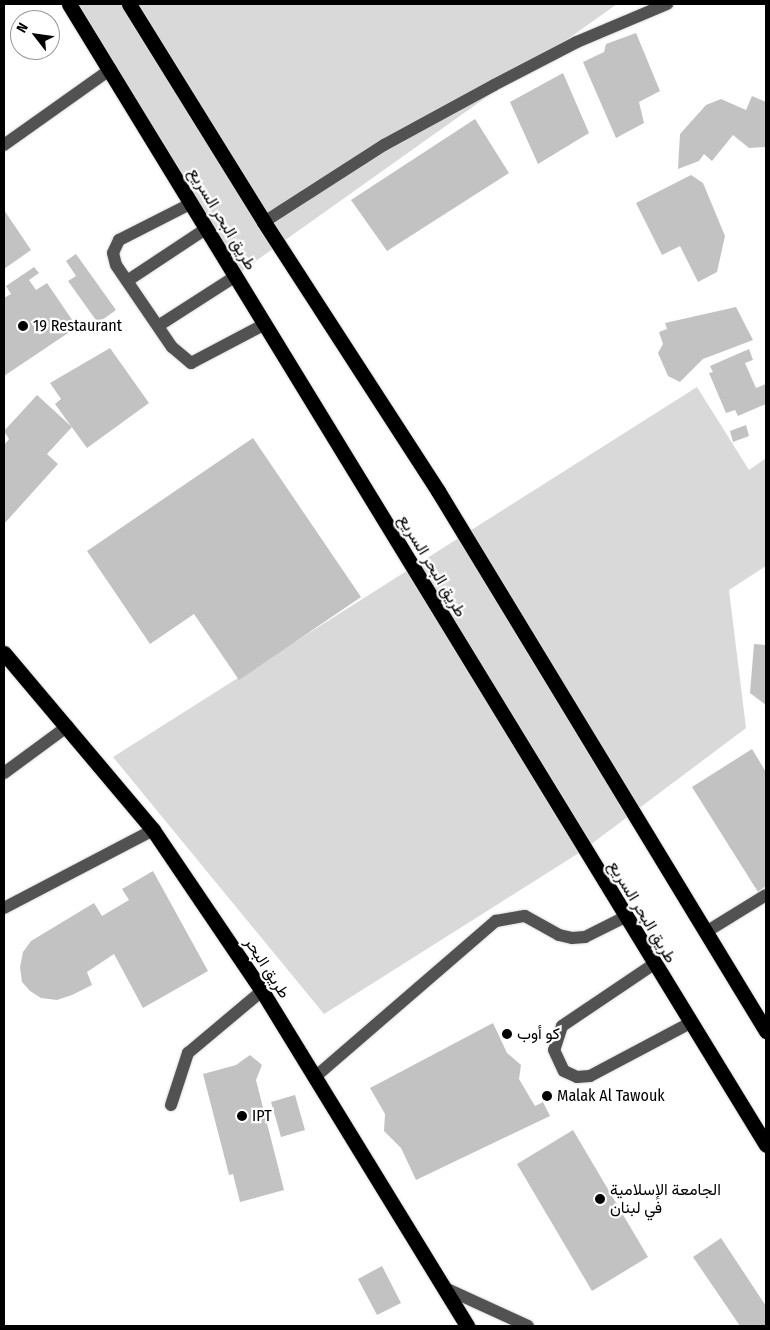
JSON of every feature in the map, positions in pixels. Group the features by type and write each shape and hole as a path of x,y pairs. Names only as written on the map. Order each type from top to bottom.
{"highway":[{"name":"طريق البحر السريع","path":"69,4 766,1145"},
{"name":"طريق البحر السريع","path":"129,4 264,222 438,491 766,1031"},
{"name":"طريق البحر","path":"4,654 68,726 153,830 262,991 447,1289 467,1326"}],"street":[{"path":"264,222 384,145 494,85 577,42 667,4"},
{"path":"4,145 110,70"},
{"path":"192,203 119,240 113,253 127,281 172,348 191,363 265,324"},
{"path":"127,281 207,228"},
{"path":"158,326 236,276"},
{"path":"4,773 68,726"},
{"path":"4,908 153,830"},
{"path":"706,932 766,895"},
{"path":"316,1077 496,921 524,916 558,935 585,938 625,916"},
{"path":"654,964 562,1026 554,1050 564,1071 577,1077 590,1076 690,1023"},
{"path":"172,1105 188,1053 262,991"},
{"path":"447,1289 528,1326"}],"shaded area":[{"path":"63,4 617,4 239,273"},
{"path":"697,387 749,470 766,458 766,566 729,590 746,728 582,851 324,1014 113,757"}],"building":[{"path":"636,33 660,91 639,102 644,123 616,138 583,62 604,52 606,44"},
{"path":"563,73 589,133 538,164 510,102"},
{"path":"752,96 766,102 766,147 749,148 733,135 712,161 704,154 699,161 678,169 680,134 706,105 721,99 746,110"},
{"path":"475,119 509,173 387,251 351,200"},
{"path":"691,175 703,183 725,236 717,272 698,282 680,246 662,255 636,203"},
{"path":"4,210 31,250 4,269"},
{"path":"76,254 116,310 98,323 68,281 76,276 66,261"},
{"path":"34,267 39,273 29,280 36,290 47,283 77,327 4,376 4,298 11,294 6,286"},
{"path":"736,307 753,340 703,359 680,382 668,376 658,353 663,344 659,332 667,329 665,323"},
{"path":"110,348 149,403 87,448 55,404 61,399 50,383"},
{"path":"749,349 753,360 745,363 756,388 766,384 766,404 738,416 735,410 726,413 709,373 713,372 710,366"},
{"path":"37,395 72,427 47,454 58,464 4,524 4,445 9,439 4,431"},
{"path":"746,425 749,436 733,442 730,431"},
{"path":"253,438 361,597 239,680 194,614 150,644 87,551"},
{"path":"754,644 766,645 766,705 750,693"},
{"path":"752,749 766,772 766,886 758,892 692,787"},
{"path":"153,871 208,971 143,1008 114,954 87,972 92,985 72,995 57,1000 41,998 30,991 22,982 20,967 23,952 31,941 94,903 102,916 129,900 122,889"},
{"path":"493,1023 507,1053 521,1065 519,1079 535,1106 543,1102 550,1116 416,1180 401,1148 384,1131 385,1114 370,1088"},
{"path":"250,1055 262,1065 256,1080 284,1190 240,1202 233,1174 229,1175 203,1074 236,1065"},
{"path":"295,1095 305,1130 281,1137 271,1102"},
{"path":"573,1130 648,1257 592,1291 517,1164"},
{"path":"721,1238 766,1306 766,1326 740,1326 693,1257"},
{"path":"382,1266 401,1303 377,1315 358,1279"}],"place":[{"name":"19 Restaurant","path":"23,326"},
{"name":"كو أوب","path":"507,1034"},
{"name":"Malak Al Tawouk","path":"547,1096"},
{"name":"IPT","path":"242,1116"},
{"name":"الجامعة الإسلامية في لبنان","path":"600,1199"}]}
